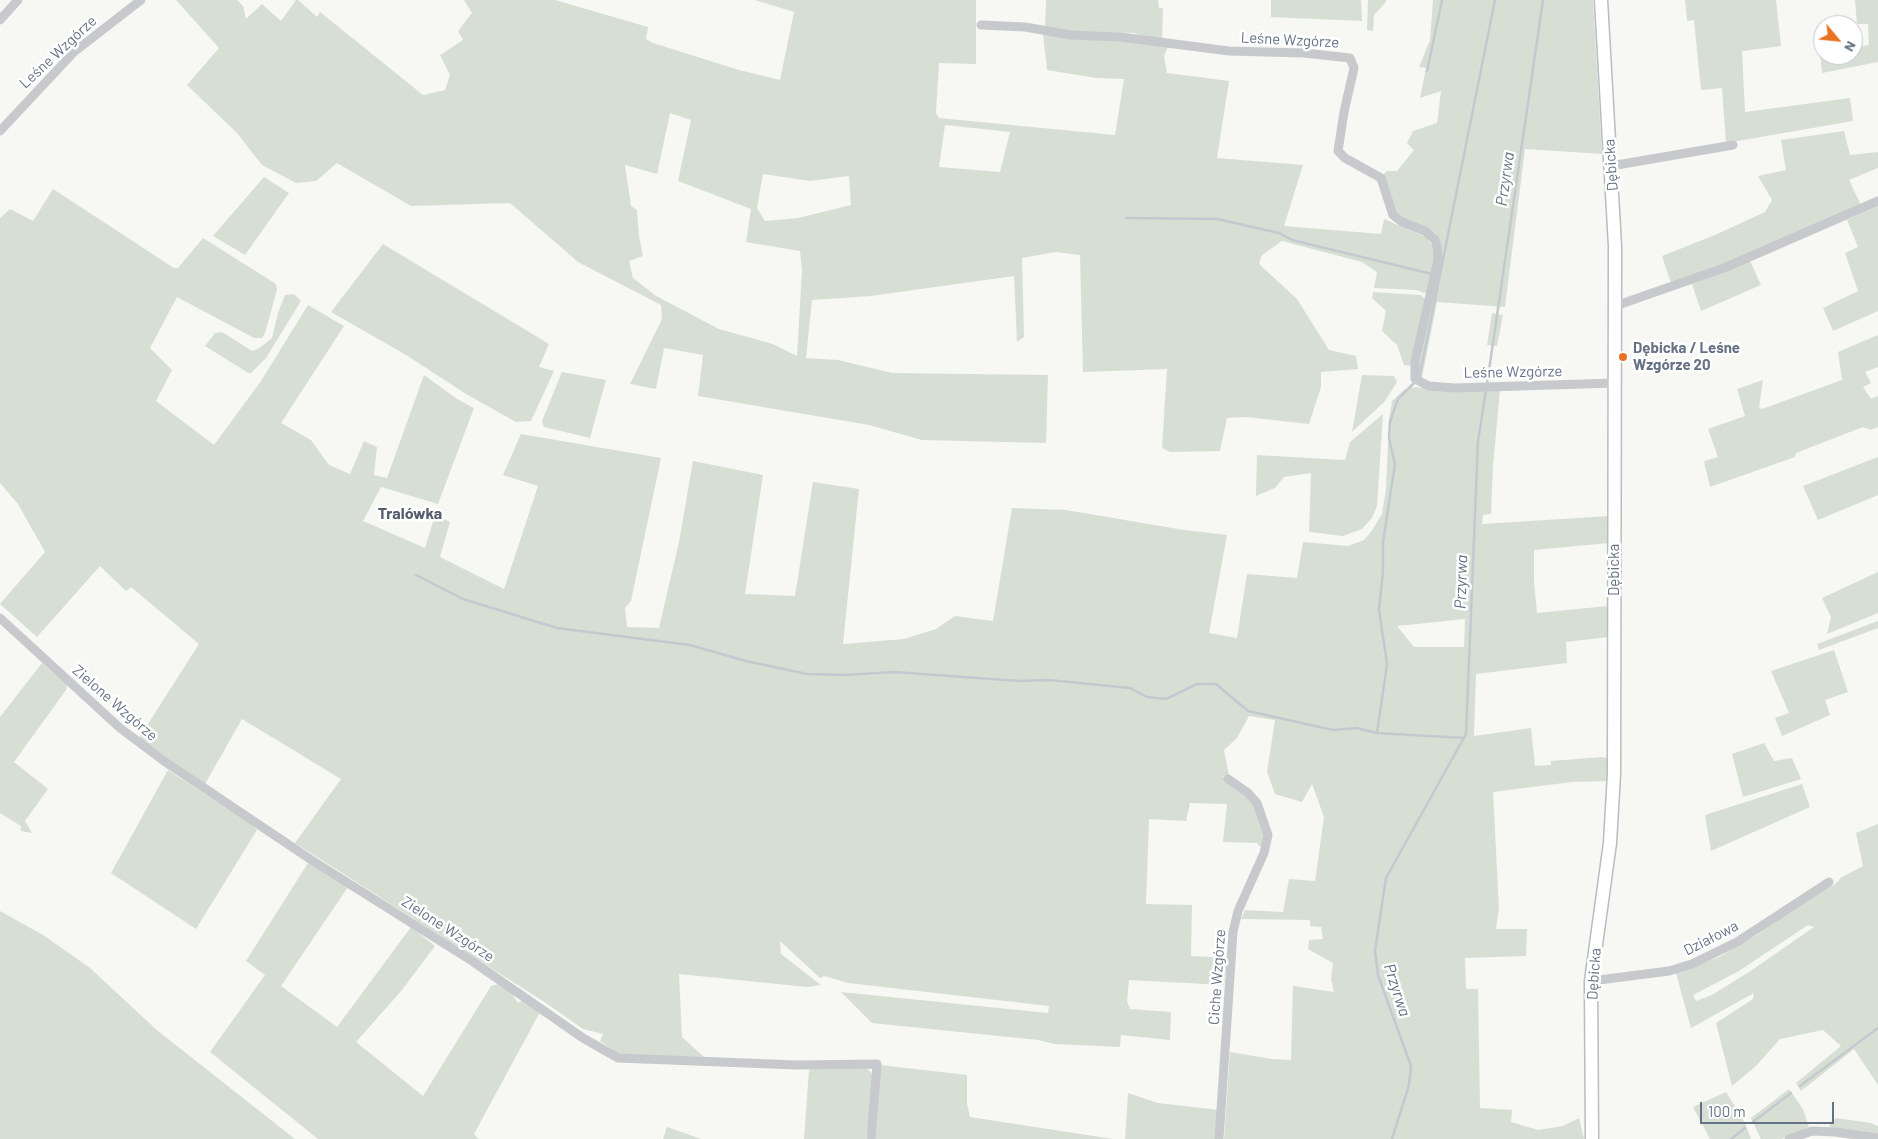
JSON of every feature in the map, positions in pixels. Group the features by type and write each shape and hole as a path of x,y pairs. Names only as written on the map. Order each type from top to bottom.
{"street":[{"path":"0,20 18,0"},
{"name":"Leśne Wzgórze","path":"0,131 74,52 141,0"},
{"name":"Dębicka","path":"1592,1139 1591,981 1613,820 1615,246 1600,0"},
{"name":"Leśne Wzgórze","path":"981,25 1025,27 1071,35 1120,37 1229,51 1322,54 1350,58 1354,68 1338,151 1345,158 1381,178 1393,215 1402,222 1431,235 1437,246 1438,260 1415,361 1415,379 1429,386 1481,388 1614,383"},
{"path":"1611,166 1733,145"},
{"path":"1615,306 1724,268 1878,201"},
{"name":"Zielone Wzgórze","path":"0,618 130,737 164,762 313,861 472,961 583,1038 618,1058 797,1065 877,1064 871,1139"},
{"name":"Ciche Wzgórze","path":"1220,1139 1233,932 1238,911 1264,853 1268,835 1257,803 1248,793 1228,779"},
{"name":"Działowa","path":"1591,981 1669,971 1692,964 1737,942 1829,882"},
{"path":"1789,1139 1812,1131 1878,1138"}],"shaded area":[{"path":"176,0 237,0 243,6 246,19 262,4 281,21 296,0 298,0 317,17 320,12 423,95 445,90 450,75 440,55 463,40 458,31 472,13 464,0 555,0 648,27 646,39 653,43 739,70 780,80 794,12 755,0 976,0 976,64 939,63 936,113 939,118 1115,135 1124,79 1096,78 1047,70 1043,34 1136,41 1168,47 1164,56 1167,73 1229,81 1217,158 1303,165 1284,226 1381,234 1384,219 1426,237 1434,248 1434,272 1428,294 1416,290 1374,288 1377,272 1362,262 1282,241 1262,255 1259,264 1297,299 1329,350 1356,356 1358,369 1321,372 1321,387 1309,424 1245,417 1227,418 1220,451 1170,452 1162,448 1167,369 1083,372 1080,255 1056,252 1022,258 1024,337 1017,342 1014,276 871,296 812,300 806,358 838,360 892,373 1048,375 1046,443 922,440 869,425 698,396 703,355 664,348 656,389 630,384 662,319 661,305 578,262 510,203 411,206 337,163 316,181 296,183 262,165 237,133 187,85 219,48","holes":["670,113 691,120 678,181 751,209 746,242 800,251 802,270 797,356 773,344 719,329 656,296 633,278 629,261 643,256 637,210 631,206 625,165 657,174","945,125 1010,132 1000,172 939,167","763,174 810,181 849,176 851,205 798,218 765,221 757,208"]},
{"path":"1046,0 1158,0 1159,8 1163,8 1162,41 1133,33 1058,31 1045,27"},
{"path":"1271,0 1361,0 1362,21 1271,17"},
{"path":"1368,0 1386,0 1374,15 1373,31 1367,30"},
{"path":"1433,0 1593,0 1602,154 1525,149 1505,307 1437,302 1422,377 1424,380 1421,381 1416,373 1441,247 1393,210 1389,188 1383,175 1387,171 1397,171 1414,150 1407,143 1413,131 1437,123 1441,91 1420,98 1426,68 1419,67 1430,40"},
{"path":"1685,0 1776,0 1781,46 1742,51 1745,112 1850,98 1853,121 1726,143 1722,88 1701,90 1694,20 1687,21"},
{"path":"1855,0 1878,0 1878,62 1863,65 1863,46 1869,45 1868,24 1863,24 1863,15 1856,15"},
{"path":"1821,65 1863,65 1822,73"},
{"path":"1844,131 1850,155 1878,152 1878,168 1849,180 1861,205 1729,263 1671,283 1662,256 1715,235 1765,212 1772,200 1758,176 1786,170 1781,140"},
{"path":"264,177 289,193 245,255 213,236"},
{"path":"53,189 174,268 178,268 203,238 276,284 277,290 262,338 254,338 177,297 150,348 172,370 156,401 214,445 261,381 308,305 344,326 281,423 311,440 329,465 350,474 364,441 377,447 374,475 387,478 424,375 457,399 474,408 438,504 381,487 363,521 425,548 435,515 450,522 440,557 504,589 538,486 503,475 521,434 661,458 631,601 625,608 627,627 659,628 679,542 693,461 763,475 745,594 795,596 813,482 859,489 843,644 904,639 936,629 955,616 993,621 1012,508 1066,510 1184,530 1227,535 1209,633 1237,638 1247,574 1297,578 1303,542 1348,546 1364,540 1371,532 1382,514 1386,489 1389,419 1392,401 1405,389 1416,387 1447,391 1500,390 1491,514 1483,515 1482,524 1609,516 1609,543 1534,550 1537,613 1608,606 1608,637 1566,642 1567,663 1476,674 1474,736 1531,728 1535,766 1551,765 1551,761 1603,757 1609,759 1609,781 1572,782 1493,792 1499,908 1496,929 1527,929 1526,956 1465,958 1466,989 1478,989 1480,1108 1512,1110 1511,1122 1538,1130 1563,1126 1579,1118 1584,1139 1224,1139 1230,1052 1291,1060 1293,986 1334,992 1331,979 1333,963 1308,949 1309,940 1323,939 1321,927 1310,926 1310,920 1241,919 1245,910 1283,912 1289,879 1315,881 1324,817 1312,784 1302,802 1275,794 1267,772 1275,720 1249,716 1237,738 1224,750 1229,776 1223,776 1231,787 1252,801 1266,838 1260,847 1257,843 1223,842 1227,804 1190,803 1186,821 1149,819 1146,904 1192,905 1191,956 1227,958 1224,985 1129,980 1127,1001 1130,1009 1171,1012 1170,1040 1121,1035 1120,1047 1054,1044 1038,1040 872,1023 841,992 1048,1013 1049,1006 848,983 824,976 820,978 780,941 781,954 821,985 807,987 679,974 682,1037 704,1057 621,1056 600,1041 603,1034 583,1029 546,1003 295,843 341,779 242,719 205,784 139,738 199,644 131,587 126,591 100,566 37,637 0,604 45,552 18,504 0,483 0,218 10,209 33,221","holes":["1465,619 1464,647 1414,647 1397,626"]},
{"path":"1878,206 1878,311 1833,331 1823,308 1858,291 1845,253 1858,247 1847,220"},
{"path":"383,244 549,344 539,367 554,371 531,421 516,422 331,312"},
{"path":"1750,261 1761,285 1701,311 1692,284"},
{"path":"1373,292 1421,295 1427,301 1412,366 1404,365 1397,345 1382,331 1386,311 1372,298"},
{"path":"294,294 301,301 266,358 250,374 205,346 215,333 222,332 252,351 258,349 272,338 285,295"},
{"path":"1492,313 1503,315 1497,346 1487,345"},
{"path":"1878,335 1878,367 1865,372 1871,383 1863,387 1871,399 1878,396 1878,427 1871,430 1863,427 1796,453 1795,457 1710,487 1704,461 1718,457 1708,429 1745,416 1737,389 1763,380 1759,407 1762,409 1842,380 1838,352"},
{"path":"562,372 606,380 590,438 544,427 542,421"},
{"path":"1362,375 1394,376 1397,382 1385,401 1352,432"},
{"path":"1383,414 1377,506 1372,518 1362,529 1343,536 1309,532 1311,473 1284,477 1275,488 1256,496 1257,455 1345,460 1350,442"},
{"path":"1878,457 1878,495 1818,520 1803,486"},
{"path":"1878,572 1878,613 1827,634 1831,617 1822,598"},
{"path":"1878,621 1878,628 1819,650 1817,644"},
{"path":"1834,650 1848,692 1825,700 1830,715 1782,736 1775,718 1789,713 1771,671"},
{"path":"42,663 67,685 66,690 14,762 48,789 25,821 32,833 21,831 21,826 0,813 0,717"},
{"path":"1764,743 1774,761 1792,758 1801,779 1743,797 1732,754"},
{"path":"168,770 257,830 196,929 111,873"},
{"path":"1802,784 1810,807 1711,851 1705,815"},
{"path":"1878,824 1878,1085 1854,1049 1801,1091 1796,1083 1841,1046 1823,1030 1780,1039 1756,1066 1732,1086 1716,1023 1753,999 1754,993 1691,1028 1676,973 1719,957 1757,935 1817,892 1834,885 1842,877 1863,866 1856,833","holes":["1808,925 1814,927 1752,970 1712,995 1696,1001 1693,995 1739,971"]},
{"path":"308,863 348,887 281,986 337,1027 411,927 435,946 402,990 356,1042 423,1096 491,986 499,984 510,991 518,1003 523,1000 540,1012 474,1134 479,1139 318,1139 210,1052 265,975 246,961"},
{"path":"0,911 43,935 90,968 158,1031 295,1139 0,1139"},
{"path":"880,1065 967,1075 967,1104 970,1117 1113,1139 874,1139"},
{"path":"812,1068 867,1068 872,1074 873,1085 866,1139 804,1139 809,1070"},
{"path":"1789,1089 1803,1109 1809,1127 1781,1139 1761,1139 1751,1118"},
{"path":"1726,1092 1745,1123 1751,1139 1710,1139 1693,1107"},
{"path":"1128,1093 1158,1103 1219,1110 1216,1139 1125,1139"},
{"path":"1836,1118 1871,1123 1878,1126 1878,1135 1829,1127"},
{"path":"667,1127 701,1139 663,1139"}],"waterway":[{"path":"1427,71 1442,0"},
{"path":"1419,379 1495,0"},
{"name":"Przyrwa","path":"1487,384 1543,0"},
{"path":"1126,218 1217,219 1279,233 1292,240 1432,274"},
{"path":"1415,382 1398,399 1390,422 1389,438 1395,464 1383,542 1383,571 1379,610 1387,664 1377,733 1464,738"},
{"name":"Przyrwa","path":"1392,1139 1409,1085 1411,1066 1378,975 1375,951 1386,878 1466,734 1478,441 1486,390"},
{"path":"416,575 463,599 557,628 690,645 746,661 807,674 845,675 894,672 1019,681 1049,680 1130,688 1147,697 1166,699 1197,684 1216,684 1248,711 1333,730 1356,728 1377,733"},
{"path":"1800,1086 1878,1028"},
{"path":"1753,1122 1791,1093"},
{"path":"1731,1139 1745,1128"}],"place":[{"name":"Dębicka / Leśne Wzgórze 20","path":"1623,357"}],"district":[{"name":"Tralówka","path":"410,514"}]}
